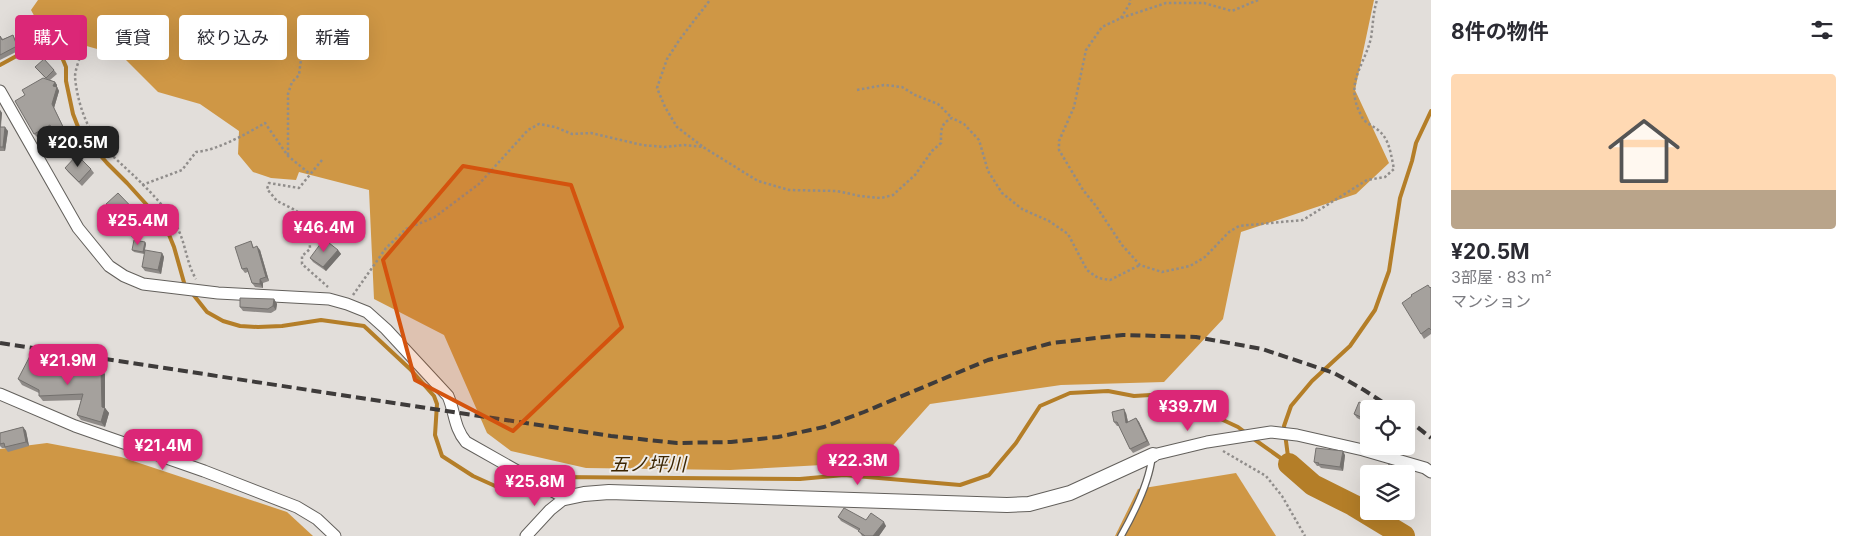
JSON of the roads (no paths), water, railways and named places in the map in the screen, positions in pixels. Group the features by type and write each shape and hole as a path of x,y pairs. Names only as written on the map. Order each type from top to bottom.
{"street":[{"path":"0,91 78,228 96,253 109,266 124,276 144,284 206,292 329,299 367,312 386,329 448,396 454,408 459,434 466,442 561,495 609,492 997,505 1029,504 1070,493 1153,455 1207,442 1262,432 1297,435 1363,450 1425,468 1431,472"},
{"path":"0,394 74,426 204,471 297,507 317,519 334,536"},
{"path":"526,536 561,495"}],"lane":[{"path":"1121,536 1132,517 1150,473 1153,455"}],"waterway":[{"name":"五ノ坪川","path":"0,65 22,53 39,47 51,48 61,55 66,67 66,81 73,114 80,132 165,225 174,247 185,286"},
{"path":"1289,464 1284,426 1291,406 1312,381 1350,346 1375,310 1389,271 1400,198 1416,143 1431,111"},
{"name":"五ノ坪川","path":"192,293 207,312 223,321 240,326 282,326 321,320 364,326 410,369 434,396 437,404 435,435 442,456 473,476 504,490 526,492 558,477 800,479 844,475 960,485 989,475 1016,443 1040,406 1070,393 1108,391 1134,396 1167,394 1238,427 1246,433"},
{"name":"五ノ坪川","path":"1251,437 1289,464"},
{"path":"1289,464 1313,485 1353,505 1404,536"}],"railway":[{"path":"0,343 611,436 677,443 731,442 778,437 824,427 988,360 1052,343 1123,335 1196,337 1262,349 1334,373 1379,400"},
{"path":"1415,425 1431,438"}]}
